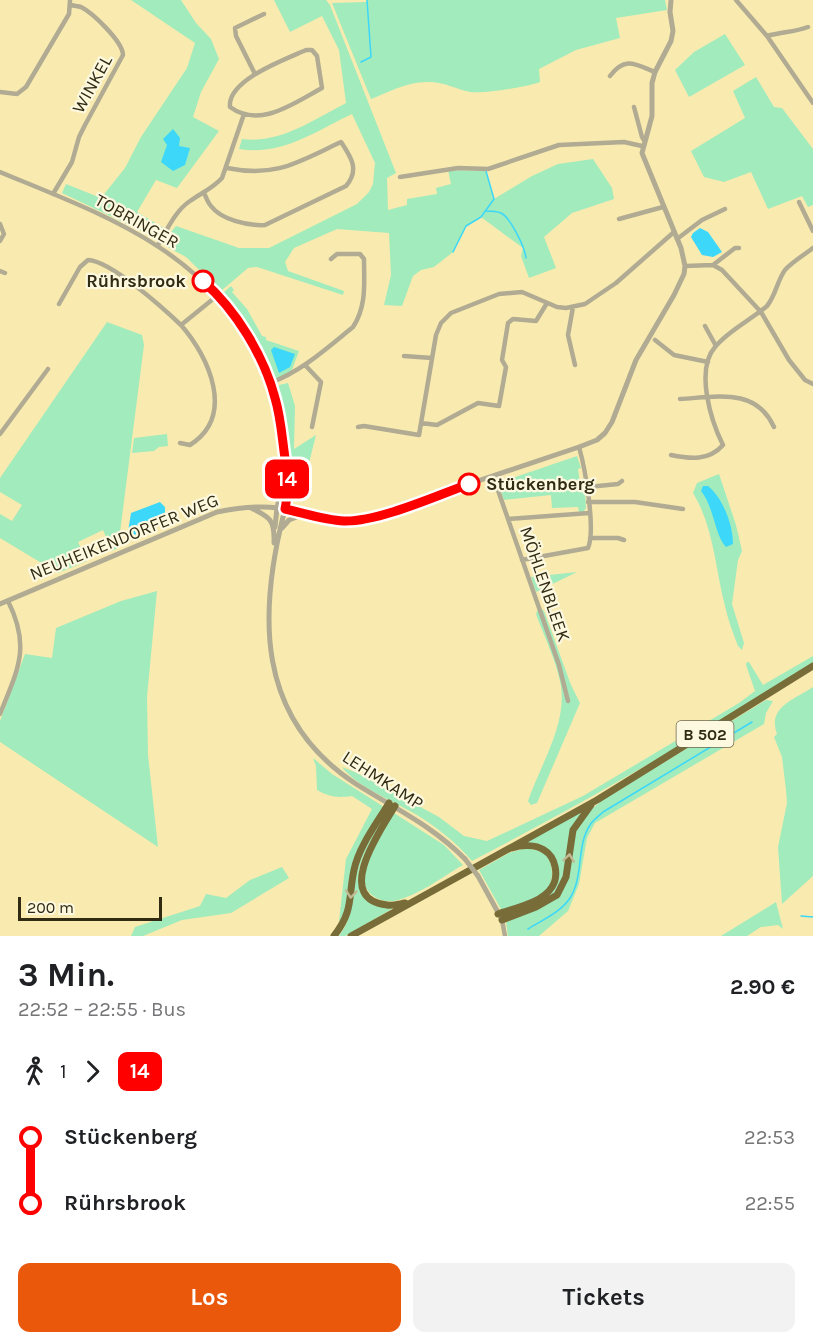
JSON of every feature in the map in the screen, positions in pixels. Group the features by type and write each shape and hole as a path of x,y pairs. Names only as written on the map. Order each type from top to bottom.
{"highway":[{"name":"B 502","path":"351,936 597,800 813,666"},
{"path":"500,917 542,904 556,895 566,877 573,830 597,800"},
{"path":"392,805 365,859 361,873 361,885 366,896 386,905 408,903"},
{"path":"334,936 347,917 358,857 392,805"},
{"path":"500,917 539,899 552,888 556,878 555,866 544,850 520,846 501,852"}],"street":[{"path":"643,143 652,116 652,83 655,72 671,41 673,31 671,0"},
{"path":"736,0 767,36 813,104"},
{"path":"0,92 17,94 26,87 69,14 71,3"},
{"name":"WINKEL","path":"53,194 72,162 79,137 123,55 120,43 108,30 81,8 71,3"},
{"path":"255,74 236,36 235,28 264,14"},
{"path":"767,36 796,32 808,27"},
{"path":"306,50 312,50 316,56 322,88 278,112 263,116 244,114 230,107 229,102 241,83 306,50"},
{"path":"610,76 617,66 627,63 634,63 655,72"},
{"path":"634,107 642,137 644,162 675,235 685,266 713,265 722,270 761,312 789,360 805,381 813,384"},
{"path":"158,245 179,211 189,201 204,193 222,178 244,114"},
{"path":"204,193 218,213 254,225 265,225 346,186 354,175 354,165 341,142 278,170 259,172 227,168"},
{"path":"400,177 448,169 488,169 559,145 643,143"},
{"name":"TOBRINGER","path":"0,172 102,215 158,245 184,263 218,295 250,340 270,383 279,417 285,458 287,498 285,509"},
{"path":"800,202 813,231"},
{"path":"620,219 663,207"},
{"path":"358,427 419,435 438,328 448,315 457,309 508,292 532,296 557,307 573,307 587,302 616,283 675,235 725,209"},
{"path":"0,224 4,234 0,242"},
{"path":"713,265 735,248 739,248"},
{"path":"671,455 689,459 704,457 718,451 723,445 712,420 708,397 706,371 710,353 761,312 772,300 786,269 813,248"},
{"path":"270,383 290,375 305,365 354,327 363,306 364,259 360,254 337,254 331,259"},
{"path":"59,304 80,267 88,260 96,260 127,280 181,325 205,362 213,387 215,405 205,434 190,445 180,443"},
{"name":"NEUHEIKENDORFER WEG","path":"0,604 217,512 250,507 277,508 343,521 362,520 597,440 612,422 636,360 681,283 685,266"},
{"path":"181,325 218,295"},
{"path":"422,423 437,424 478,403 499,406 506,367 502,360 508,323 513,319 536,321 547,303"},
{"path":"573,307 568,335 575,365"},
{"path":"705,326 716,346"},
{"path":"655,340 674,355 708,362"},
{"path":"404,356 432,358"},
{"path":"305,365 321,382 312,427"},
{"path":"0,434 48,369"},
{"path":"680,399 732,396 743,398 759,406 774,427"},
{"path":"522,560 585,549 590,545 588,487 579,447"},
{"name":"TOBRINGER","path":"277,508 285,458"},
{"name":"MÖHLENBLEEK","path":"493,476 563,676 568,702"},
{"path":"588,487 618,484 622,481"},
{"path":"664,506 666,498"},
{"path":"588,502 635,502 682,509"},
{"path":"250,507 268,517 276,534"},
{"path":"276,534 277,508"},
{"path":"276,534 285,509"},
{"path":"508,519 589,513"},
{"path":"276,534 287,521 305,514"},
{"name":"LEHMKAMP","path":"276,534 268,602 270,650 285,704 313,747 331,765 356,784 447,841 478,876 500,917"},
{"path":"590,537 624,540"},
{"path":"0,714 17,669 20,654 18,621 8,601"},
{"path":"500,917 505,936"}],"green space":[{"path":"131,0 181,0 196,23 211,39 219,59 201,92 193,117 219,131 177,188 156,180 137,212 164,228 158,239 62,193 66,184 101,198 125,168 141,137 187,68 195,43"},
{"path":"274,0 326,0 330,5 396,173 387,178 388,210 407,205 407,199 437,194 436,188 451,184 448,170 486,171 494,199 532,176 558,164 593,159 612,188 614,199 572,213 544,237 556,268 529,278 521,256 523,248 481,217 466,226 453,252 434,267 421,270 413,276 402,306 384,305 391,275 389,233 337,229 294,248 285,262 288,271 344,291 343,295 257,267 248,268 221,291 186,257 160,243 169,230 171,232 176,226 239,248 269,248 357,204 369,192 373,184 375,163 352,114 284,146 255,150 239,149 242,139 256,140 283,134 346,103 339,50 322,16 290,32"},
{"path":"367,0 665,0 667,10 616,18 620,38 576,50 539,69 540,82 534,84 505,90 470,92 440,83 421,82 371,99 332,3 366,2"},
{"path":"725,34 745,65 689,97 675,70 694,52"},
{"path":"756,77 774,107 782,108 813,149 813,205 808,207 802,196 768,209 751,172 724,182 704,177 691,151 745,118 733,91"},
{"path":"231,286 234,290 232,292 247,309 266,340 299,351 290,375 272,382 255,339 223,293"},
{"path":"107,322 142,335 144,345 118,548 112,551 103,530 78,542 87,561 58,573 0,538 0,514 12,521 22,505 0,492 0,478"},
{"path":"288,383 295,406 294,449 316,435 300,499 297,502 292,496 288,442 278,390 279,385"},
{"path":"167,434 168,446 159,447 154,451 132,453 134,438"},
{"path":"577,456 581,468 578,469 581,491 585,491 586,508 583,512 579,512 578,507 552,508 551,495 504,500 498,483"},
{"path":"719,474 742,551 738,560 732,604 744,643 742,650 738,646 728,616 710,534 693,493 697,483"},
{"path":"577,572 536,592 531,577"},
{"path":"157,591 147,697 148,755 158,847 0,742 0,721 25,654 52,658 56,628 121,601"},
{"path":"539,607 544,611 571,685 580,703 537,803 531,805 528,801 557,727 562,696 555,664 536,614"},
{"path":"813,656 813,662 688,741 472,861 435,827 364,786 342,767 439,817 464,836 487,841 583,796 739,703 755,691 747,662 763,685"},
{"path":"813,687 813,876 782,904 778,847 787,803 782,757 774,737 777,734 776,717 784,705"},
{"path":"766,700 773,701 766,713 764,724 595,823 587,838 579,884 568,911 539,936 508,936 506,922 553,901 568,877 576,831 588,812 604,799"},
{"path":"313,758 332,774 384,807 354,861 344,920 339,921 346,859 372,809 352,796 334,796 317,790 316,766"},
{"path":"586,807 573,827 563,879 555,893 543,900 554,888 557,877 550,851 521,843"},
{"path":"387,809 389,811 363,858 359,878 360,886 368,898 397,906 345,936 339,936 352,907 360,859"},
{"path":"394,813 444,845 463,865 412,895 388,901 372,895 366,887 364,877 370,854"},
{"path":"526,848 548,857 552,876 550,885 538,897 502,911 479,870 509,853"},
{"path":"282,867 289,878 231,913 182,920 143,936 131,936 135,927 200,906 206,894 226,898 250,880"},
{"path":"776,902 783,929 778,925 761,927 747,936 721,936"}],"water":[{"path":"173,129 180,138 179,146 190,148 185,165 173,171 161,162 167,145 163,139"},
{"path":"700,228 708,232 722,252 713,257 702,255 691,237"},
{"path":"274,347 295,354 290,367 279,373 271,350"},
{"path":"703,486 708,486 723,505 729,520 733,544 726,547 722,542 709,505 701,491"},
{"path":"160,502 165,507 165,522 127,538 131,513"}],"waterway":[{"path":"361,62 371,57 367,0"},
{"path":"453,252 466,226 481,217 494,199 486,171"},
{"path":"486,211 495,211 505,216 513,227 526,258"},
{"path":"528,929 556,912 570,898 577,880 583,842 591,823 596,818 752,722"},
{"path":"801,916 813,917"}],"bus line":[{"name":"14","path":"203,281 218,295 250,340 270,383 282,430 287,481 285,509 343,521 362,520 469,484"}],"place":[{"name":"Rührsbrook","path":"203,281"},
{"name":"Stückenberg","path":"469,484"}]}
